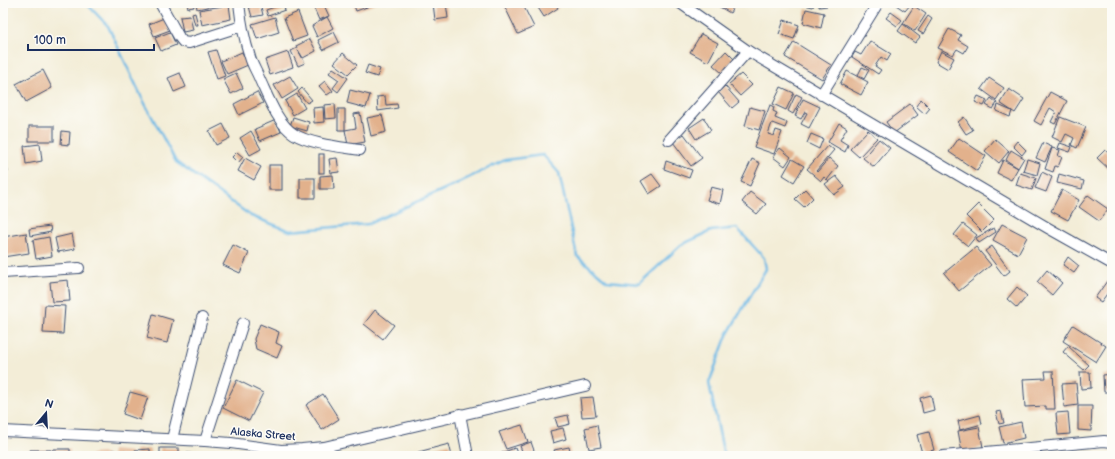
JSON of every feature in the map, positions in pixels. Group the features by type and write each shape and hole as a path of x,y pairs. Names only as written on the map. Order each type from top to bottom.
{"street":[{"path":"160,3 183,42 189,43 242,26"},
{"path":"239,3 242,26 250,59 268,96 280,118 287,127 295,134 315,142 360,150"},
{"path":"680,3 748,51 1048,228 1112,264"},
{"path":"821,95 878,3"},
{"path":"669,140 748,51"},
{"path":"3,273 79,268"},
{"path":"172,439 202,318"},
{"path":"205,441 243,323"},
{"name":"Alaska Street","path":"3,431 205,441 281,450 302,449 324,447 585,386"},
{"path":"460,414 468,456"},
{"path":"943,456 1104,441 1112,442"},
{"path":"324,447 330,456"}],"building":[{"path":"187,3 193,3 194,7 188,8"},
{"path":"196,3 211,3 212,6 197,9"},
{"path":"248,3 260,3 263,15 252,17"},
{"path":"323,3 329,16 319,20 313,6"},
{"path":"327,3 340,3 340,4 328,6"},
{"path":"353,3 378,3 356,11"},
{"path":"433,3 446,3 448,18 435,20"},
{"path":"503,3 522,3 534,27 518,34"},
{"path":"535,3 555,3 558,8 544,17"},
{"path":"713,3 736,3 730,13"},
{"path":"804,3 814,3 813,7 804,5"},
{"path":"819,3 830,3 827,6 819,7"},
{"path":"898,3 911,4 905,11 896,5"},
{"path":"283,4 285,10 268,16 266,10"},
{"path":"229,5 231,19 202,25 199,10"},
{"path":"914,6 926,14 915,31 903,23"},
{"path":"806,9 824,13 821,28 803,23"},
{"path":"298,12 307,36 293,41 284,18"},
{"path":"891,12 902,20 897,26 886,18"},
{"path":"195,13 198,25 195,25 192,14"},
{"path":"190,16 193,30 183,32 180,17"},
{"path":"928,16 932,19 923,34 918,31"},
{"path":"275,17 279,32 257,39 252,24"},
{"path":"327,17 333,28 317,37 312,26"},
{"path":"164,18 170,30 154,36 149,24"},
{"path":"784,20 799,25 794,39 779,34"},
{"path":"903,24 920,37 915,43 898,31"},
{"path":"949,29 961,35 958,40 968,46 964,53 957,49 953,55 938,48"},
{"path":"170,32 176,45 161,51 155,38"},
{"path":"334,32 339,42 323,50 318,40"},
{"path":"701,34 718,43 708,62 690,52"},
{"path":"310,39 316,51 303,58 298,50 305,63 298,66 291,51 297,48 296,46"},
{"path":"870,41 891,54 887,61 881,57 875,66 881,70 878,74 852,57 855,52 861,55"},
{"path":"794,42 831,65 822,79 785,57"},
{"path":"216,50 225,76 217,79 208,52"},
{"path":"726,51 734,59 722,73 713,65"},
{"path":"941,51 954,58 948,69 936,62"},
{"path":"242,52 248,65 227,74 221,61"},
{"path":"288,52 293,67 270,75 265,60"},
{"path":"343,53 357,65 348,74 334,63"},
{"path":"368,65 380,69 377,77 365,73"},
{"path":"862,67 869,70 864,79 858,75"},
{"path":"333,68 348,78 338,92 333,88 339,80 329,73"},
{"path":"43,70 52,88 26,102 16,84"},
{"path":"847,71 868,82 861,95 840,84"},
{"path":"180,73 186,87 174,92 168,78"},
{"path":"236,73 243,88 231,94 223,79"},
{"path":"741,74 752,85 740,96 729,84"},
{"path":"290,76 298,89 282,99 274,85"},
{"path":"989,78 1004,88 996,100 981,89"},
{"path":"325,81 333,91 327,95 319,86"},
{"path":"725,86 739,102 732,108 718,92"},
{"path":"781,87 794,93 786,110 773,104"},
{"path":"302,88 312,100 307,103 298,92"},
{"path":"1009,89 1024,99 1015,113 1000,103"},
{"path":"350,90 370,95 366,108 347,103"},
{"path":"257,92 263,103 239,115 234,104"},
{"path":"1050,92 1067,101 1055,124 1051,122 1056,112 1050,108 1041,125 1034,121"},
{"path":"297,94 305,108 293,115 285,101"},
{"path":"796,94 802,97 793,114 788,111"},
{"path":"385,96 386,105 397,104 398,108 378,111 377,97"},
{"path":"978,96 987,100 984,106 975,102"},
{"path":"991,98 997,103 993,109 986,105"},
{"path":"803,99 820,107 809,128 801,124 807,113 805,112 801,119 795,116"},
{"path":"921,99 930,108 925,114 916,106"},
{"path":"335,104 336,118 325,119 324,105"},
{"path":"910,104 918,115 894,133 886,122"},
{"path":"770,105 774,107 773,111 777,113 775,118 787,123 785,128 772,123 768,134 774,136 776,130 782,132 774,154 754,147"},
{"path":"998,105 1012,111 1010,117 996,111"},
{"path":"323,107 324,122 314,123 313,108"},
{"path":"750,107 765,111 759,130 745,126"},
{"path":"338,109 345,109 345,130 338,130"},
{"path":"360,113 365,142 348,145 345,130 356,128 354,114"},
{"path":"382,115 386,132 371,136 367,118"},
{"path":"293,117 309,122 307,131 290,126"},
{"path":"964,117 973,130 966,134 958,122"},
{"path":"1060,117 1086,127 1077,148 1071,145 1074,138 1066,134 1062,142 1052,137"},
{"path":"704,118 711,130 696,139 689,128"},
{"path":"276,120 281,132 260,141 255,129"},
{"path":"839,123 847,128 840,140 848,145 845,152 828,142"},
{"path":"223,124 230,138 216,145 209,131"},
{"path":"5,125 6,143 3,143 3,126"},
{"path":"29,126 54,126 54,141 29,141"},
{"path":"868,130 877,138 859,157 850,149"},
{"path":"62,131 70,132 69,145 61,144"},
{"path":"251,131 261,149 250,155 240,138"},
{"path":"684,134 702,158 691,166 673,142"},
{"path":"811,134 823,139 819,149 807,143"},
{"path":"959,138 986,156 977,171 949,152"},
{"path":"879,139 890,148 874,167 863,158"},
{"path":"995,139 1009,151 999,163 985,151"},
{"path":"1017,141 1026,150 1022,155 1013,146"},
{"path":"1043,143 1052,147 1045,162 1036,158"},
{"path":"1060,143 1072,147 1070,152 1058,148"},
{"path":"40,144 42,161 26,164 24,146"},
{"path":"828,145 834,150 816,171 817,172 829,158 838,166 827,180 824,177 821,181 807,169"},
{"path":"780,148 791,157 785,166 773,157"},
{"path":"1052,148 1060,150 1058,156 1062,157 1058,167 1055,166 1053,172 1045,169"},
{"path":"1011,150 1024,158 1018,168 1006,160"},
{"path":"1105,150 1112,156 1112,172 1097,158"},
{"path":"237,152 243,157 238,163 232,157"},
{"path":"3,154 5,154 8,172 3,173"},
{"path":"319,154 324,154 324,173 319,173"},
{"path":"245,158 261,167 254,180 238,171"},
{"path":"337,158 339,172 331,173 329,159"},
{"path":"752,159 760,163 750,186 741,182"},
{"path":"792,159 804,166 794,182 783,175"},
{"path":"1027,159 1040,163 1037,175 1023,171"},
{"path":"1003,160 1018,168 1011,180 997,173"},
{"path":"666,161 692,170 689,178 664,169"},
{"path":"269,165 282,165 282,190 269,190"},
{"path":"1042,172 1052,177 1046,192 1035,188"},
{"path":"1020,173 1036,178 1032,190 1016,185"},
{"path":"652,174 661,186 649,194 641,181"},
{"path":"1059,174 1084,181 1082,189 1057,183"},
{"path":"333,175 334,189 320,189 320,176"},
{"path":"836,176 845,187 834,195 825,184"},
{"path":"300,178 315,178 315,198 300,198"},
{"path":"711,187 723,190 720,204 707,200"},
{"path":"805,189 813,198 804,207 795,199"},
{"path":"1062,190 1079,200 1068,220 1051,211"},
{"path":"750,192 766,204 757,214 742,202"},
{"path":"1088,195 1108,209 1099,221 1079,207"},
{"path":"978,204 994,220 982,232 966,216"},
{"path":"963,224 977,235 968,246 954,235"},
{"path":"1002,224 1027,237 1018,254 993,240"},
{"path":"50,226 51,232 30,236 29,229"},
{"path":"994,228 996,232 979,243 976,238"},
{"path":"26,233 29,253 3,257 3,237"},
{"path":"72,234 75,249 58,252 55,238"},
{"path":"49,237 52,256 36,259 33,240"},
{"path":"233,245 249,253 240,273 223,265"},
{"path":"992,246 1010,271 1004,276 985,251"},
{"path":"976,247 991,265 959,291 944,273"},
{"path":"1068,257 1079,266 1074,273 1063,265"},
{"path":"1047,270 1062,283 1052,295 1037,282"},
{"path":"68,280 70,301 52,302 50,282"},
{"path":"1107,281 1112,284 1112,287 1101,302 1095,298"},
{"path":"1017,287 1027,296 1017,308 1007,299"},
{"path":"45,305 65,306 63,334 43,333"},
{"path":"375,310 394,325 383,339 364,324"},
{"path":"153,314 173,320 167,343 147,338"},
{"path":"260,324 279,332 276,343 282,346 277,358 256,349 254,339"},
{"path":"1073,325 1106,346 1096,362 1063,341"},
{"path":"1068,346 1089,365 1084,370 1063,352"},
{"path":"1045,371 1053,371 1055,409 1046,409 1046,406 1025,407 1023,379 1046,378"},
{"path":"1080,372 1090,372 1091,388 1081,389"},
{"path":"1112,374 1112,392 1104,392 1103,375"},
{"path":"237,380 263,393 249,421 223,408"},
{"path":"1076,383 1078,405 1064,407 1062,384"},
{"path":"130,392 148,397 140,420 123,414"},
{"path":"323,394 339,419 322,430 306,405"},
{"path":"931,395 934,410 923,413 920,398"},
{"path":"593,397 596,416 582,417 580,398"},
{"path":"1078,406 1092,406 1091,431 1078,430"},
{"path":"1001,411 1004,423 999,424 996,412"},
{"path":"1068,412 1070,434 1058,435 1056,413"},
{"path":"568,415 570,424 558,427 555,418"},
{"path":"980,415 982,424 960,430 958,421"},
{"path":"1021,422 1024,438 1003,443 999,427"},
{"path":"522,425 528,442 506,449 499,432"},
{"path":"597,425 601,447 589,449 585,428"},
{"path":"979,427 983,447 962,452 958,431"},
{"path":"563,428 566,439 553,443 550,431"},
{"path":"929,432 934,450 922,453 917,435"},
{"path":"531,442 536,456 524,456 520,446"},
{"path":"449,444 452,456 419,456 418,452"},
{"path":"569,447 571,456 556,456 554,450"},
{"path":"160,448 179,448 179,456 160,456"},
{"path":"515,448 518,456 493,456"},
{"path":"53,449 70,449 70,456 52,456"},
{"path":"150,449 150,456 135,456 135,450"},
{"path":"30,450 51,450 50,456 30,456"},
{"path":"112,450 131,452 131,456 111,456"},
{"path":"106,453 106,456 91,456 91,454"},
{"path":"187,453 208,455 208,456 187,456"}],"waterway":[{"path":"86,3 108,26 142,98 176,162 251,216 290,231 368,224 505,160 543,155 559,173 577,256 607,281 639,284 681,245 711,231 737,228 764,258 766,269 727,335 709,383 724,456"}]}
